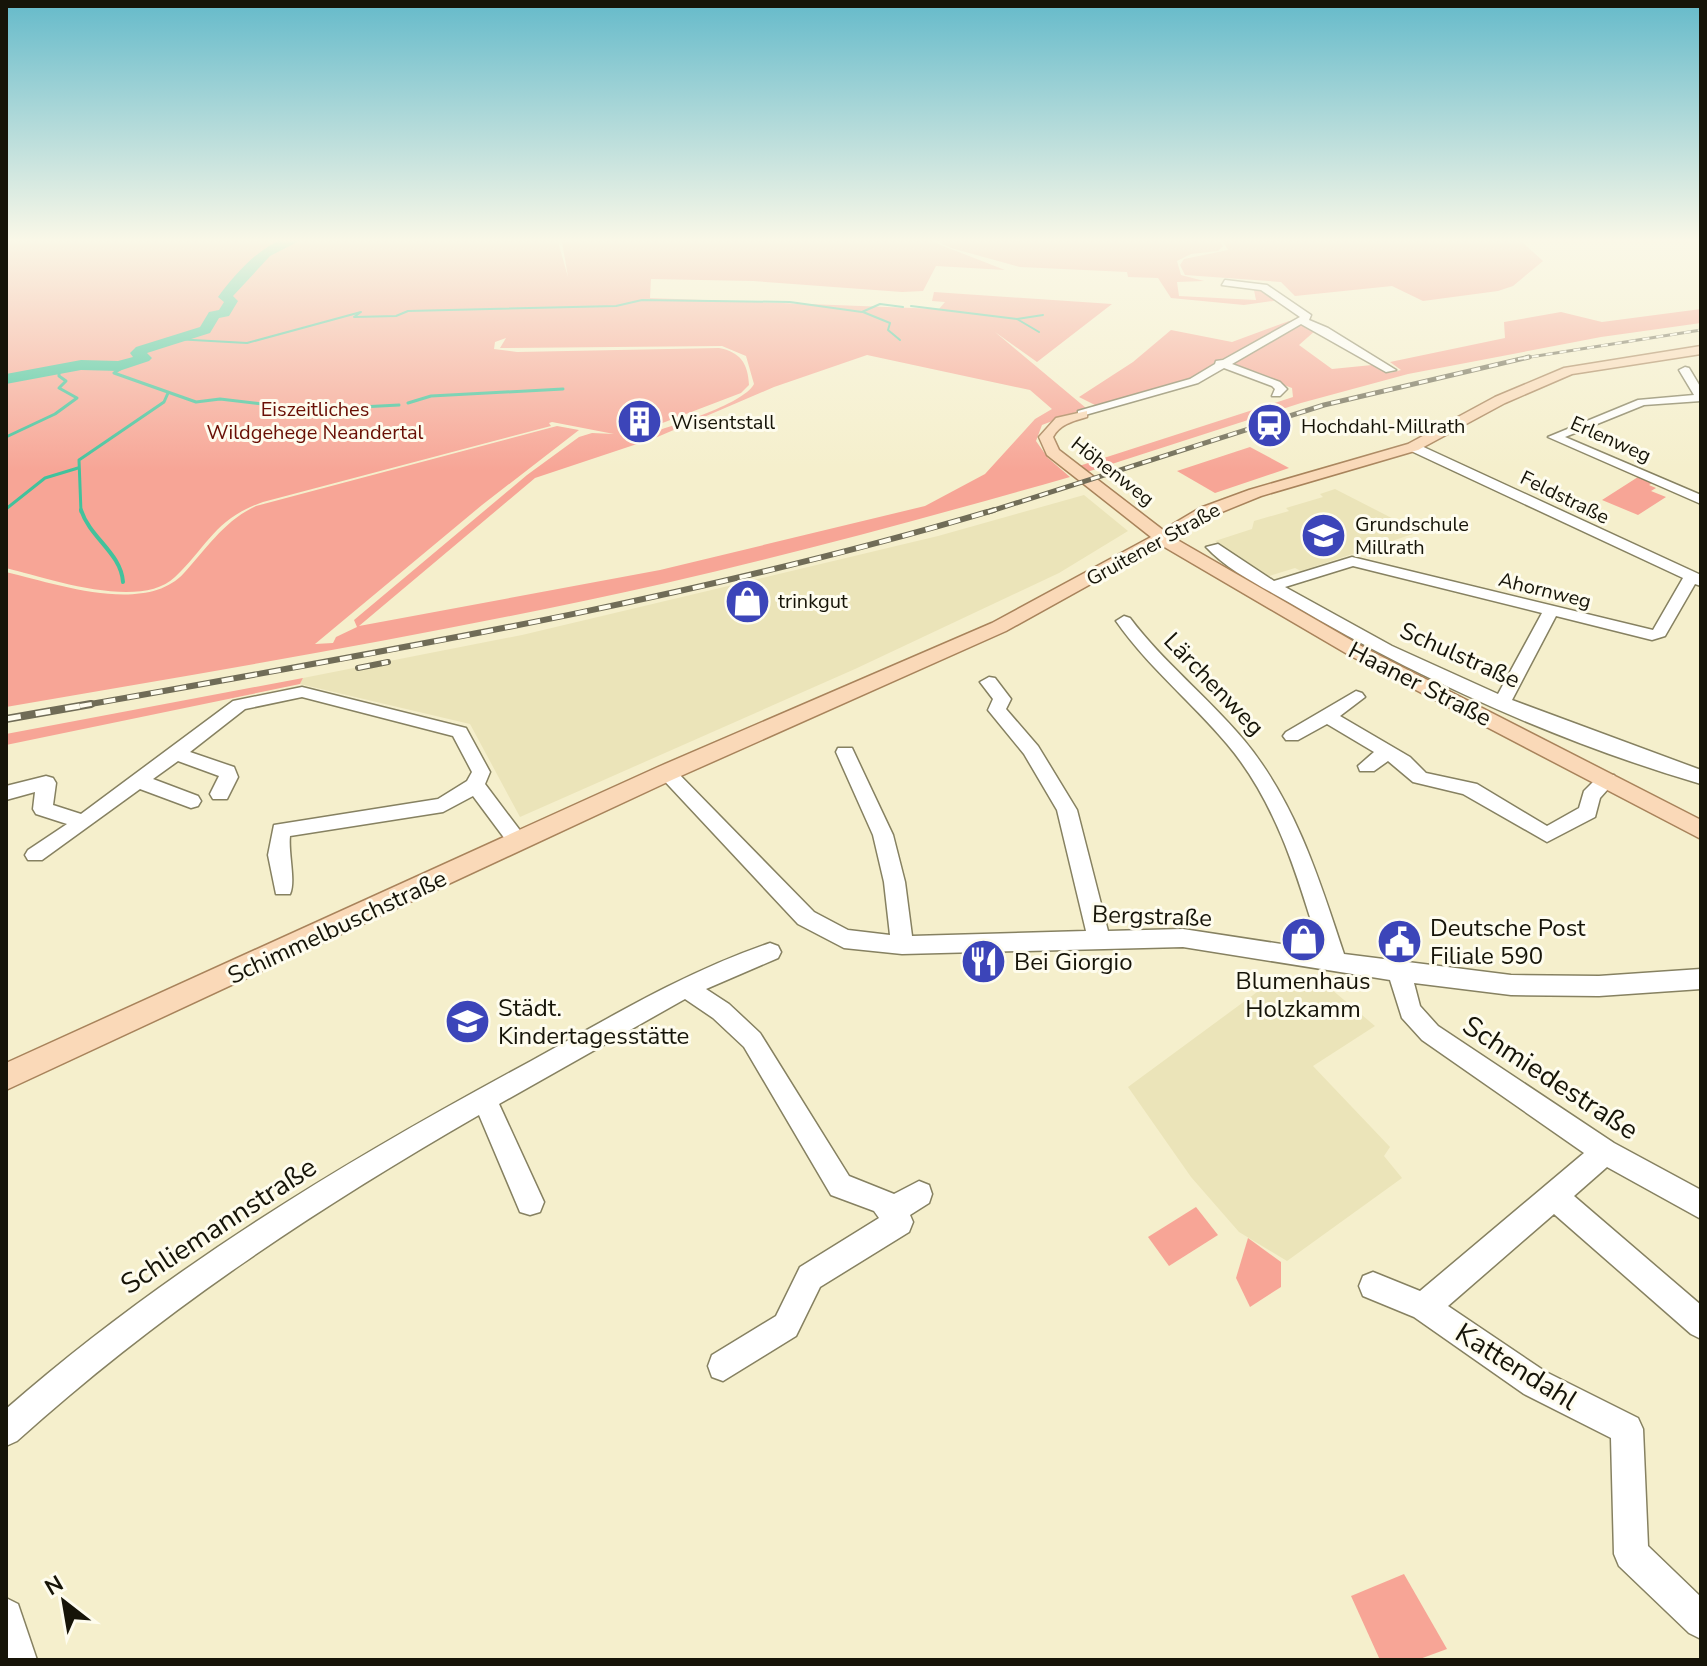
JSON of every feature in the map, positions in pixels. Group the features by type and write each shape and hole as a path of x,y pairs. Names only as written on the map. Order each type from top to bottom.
{"main road":[{"name":"Gruitener Straße","path":"666,773 999,627 1118,564 1206,512 1255,493 1413,447 1500,400 1569,371 1701,350"},
{"name":"Höhenweg","path":"1082,414 1055,423 1046,437 1048,445 1060,459 1162,536"},
{"path":"1130,513 1162,518 1206,512"},
{"name":"Haaner Straße","path":"1162,536 1192,557 1356,651 1696,824"},
{"path":"1118,564 1154,556 1192,557"},
{"name":"Schimmelbuschstraße","path":"6,1077 666,773"}],"street":[{"path":"1301,321 1307,316"},
{"path":"1301,321 1322,328 1370,362 1390,370"},
{"name":"Höhenweg","path":"1082,414 1194,381 1220,363 1301,321"},
{"path":"1220,363 1276,384 1281,389 1276,394"},
{"path":"1685,370 1701,398"},
{"name":"Erlenweg","path":"1701,398 1642,402 1554,437 1701,500"},
{"name":"Feldstraße","path":"1413,447 1696,580"},
{"name":"Schulstraße","path":"1213,547 1270,587 1385,647 1503,701 1701,777"},
{"name":"Ahornweg","path":"1270,587 1352,561 1652,635 1659,633 1696,580"},
{"path":"1503,701 1550,612"},
{"name":"Lärchenweg","path":"1124,621 1140,644 1207,708 1250,760 1277,802 1301,855 1335,962"},
{"path":"989,682 1002,699 997,710 1031,750 1067,810 1099,938"},
{"path":"35,855 84,822 239,705 302,692 460,732 481,772 475,785 443,805 281,830 278,855 283,888"},
{"path":"1292,736 1356,697"},
{"path":"1327,716 1388,752 1436,786 1468,787 1547,835 1588,812 1591,796 1607,780"},
{"path":"845,752 848,768 878,820 893,873 902,945"},
{"path":"1367,766 1388,752"},
{"path":"175,753 227,772 229,777 220,794"},
{"name":"Bergstraße","path":"666,773 806,918 844,939 902,945 1183,938 1399,972 1525,985 1599,986 1701,979"},
{"path":"138,781 191,801"},
{"path":"6,793 46,783 43,809 84,822"},
{"path":"475,785 518,842"},
{"name":"Schliemannstraße","path":"6,1430 131,1320 214,1261 484,1098 687,988 770,952"},
{"name":"Schmiedestraße","path":"1399,972 1410,1011 1430,1033 1605,1152 1701,1205"},
{"path":"687,988 721,1011 752,1040 840,1186 883,1201 899,1222 810,1277 786,1326 723,1366"},
{"path":"484,1098 530,1202"},
{"name":"Kattendahl","path":"1605,1152 1424,1307 1535,1383 1627,1429 1631,1554 1701,1621"},
{"path":"892,1211 919,1194"},
{"path":"1554,1196 1701,1324"},
{"path":"1373,1286 1424,1307"},
{"path":"6,1616 19,1660"}],"shaded area":[{"name":"Grundschule Millrath","path":"1335,489 1419,532 1301,571 1295,568 1266,577 1215,541 1252,529 1254,521 1289,511 1286,508 1323,497 1320,494"},
{"path":"1084,495 1128,531 1059,573 855,669 520,817 470,724 300,684 303,678 522,635 938,536"},
{"path":"1268,984 1331,989 1375,1026 1313,1066 1390,1147 1384,1156 1402,1178 1287,1261 1239,1232 1191,1177 1128,1087"}],"green space":[{"name":"Eiszeitliches Wildgehege Neandertal","path":"6,316 1097,316 1037,362 995,332 1086,408 1042,425 1036,441 1048,458 1070,477 869,533 584,601 419,634 6,707 6,572 98,593 146,593 167,586 184,573 225,527 256,506 557,426 579,430 482,505 315,644 333,643 336,637 357,627 354,620 527,475 579,437 592,433 614,434 552,422 549,423 551,426 263,502 233,516 175,577 159,587 117,592 68,584 6,568","holes":["506,338 500,348 722,346 746,356 754,384 747,392 720,407 642,436 631,435 741,393 749,385 742,360 732,352 719,348 517,352 494,349 495,342","867,355 1030,390 1052,409 1035,419 985,474 925,506 660,570 359,626 535,478 655,438 774,387"]},
{"path":"1540,316 1576,316 1602,322 1650,316 1701,316 1701,323 1601,337 1408,374 1301,403 1087,472 1079,466 1293,397 1292,388 1217,361 1192,379 1097,406 1079,397 1133,362 1171,330 1232,342 1289,321 1316,330 1299,345 1332,369 1372,365 1390,373 1401,370 1390,362 1505,338 1504,322"},
{"path":"1250,447 1289,468 1215,493 1177,471"},
{"path":"1638,477 1652,483 1649,485 1656,488 1651,491 1666,497 1638,515 1602,500"},
{"path":"303,678 300,684 6,745 6,734"},
{"path":"1196,1207 1218,1235 1169,1266 1148,1237"},
{"path":"1248,1238 1281,1262 1281,1287 1250,1307 1236,1278"},
{"path":"1404,1574 1447,1649 1417,1660 1380,1660 1351,1596"}],"waterway":[{"path":"6,379 81,365 119,366 144,358 138,353 141,350 205,330 214,316"},
{"path":"175,339 247,343 347,316"},
{"path":"356,316 397,316"},
{"path":"872,316 890,323 888,330 900,340"},
{"path":"990,316 1017,319"},
{"path":"1017,319 1038,316"},
{"path":"1017,319 1039,332"},
{"path":"126,365 114,373 196,402 220,399 295,408"},
{"path":"6,437 55,414 77,398 59,388 66,381 59,376 59,369"},
{"path":"408,403 431,396 563,389"},
{"path":"81,512 79,460 164,402 168,393"},
{"path":"304,410 399,405"},
{"path":"6,509 45,478 78,468"},
{"path":"81,510 91,529 117,562 123,582"}],"railway":[{"path":"1526,358 1701,330"},
{"path":"988,512 1324,405 1526,358"},
{"path":"1518,359 1526,358"},
{"path":"90,704 655,597 882,542 994,510"},
{"path":"358,668 388,662"},
{"path":"6,719 90,704"},
{"path":"80,706 90,704"}],"place":[{"name":"Wisentstall","path":"640,422"},
{"name":"Hochdahl-Millrath","path":"1270,426"},
{"name":"Grundschule Millrath","path":"1324,535"},
{"name":"trinkgut","path":"747,601"},
{"name":"Blumenhaus Holzkamm","path":"1303,939"},
{"name":"Deutsche Post Filiale 590","path":"1399,942"},
{"name":"Bei Giorgio","path":"983,962"},
{"name":"Städt. Kindertagesstätte","path":"467,1022"}]}
